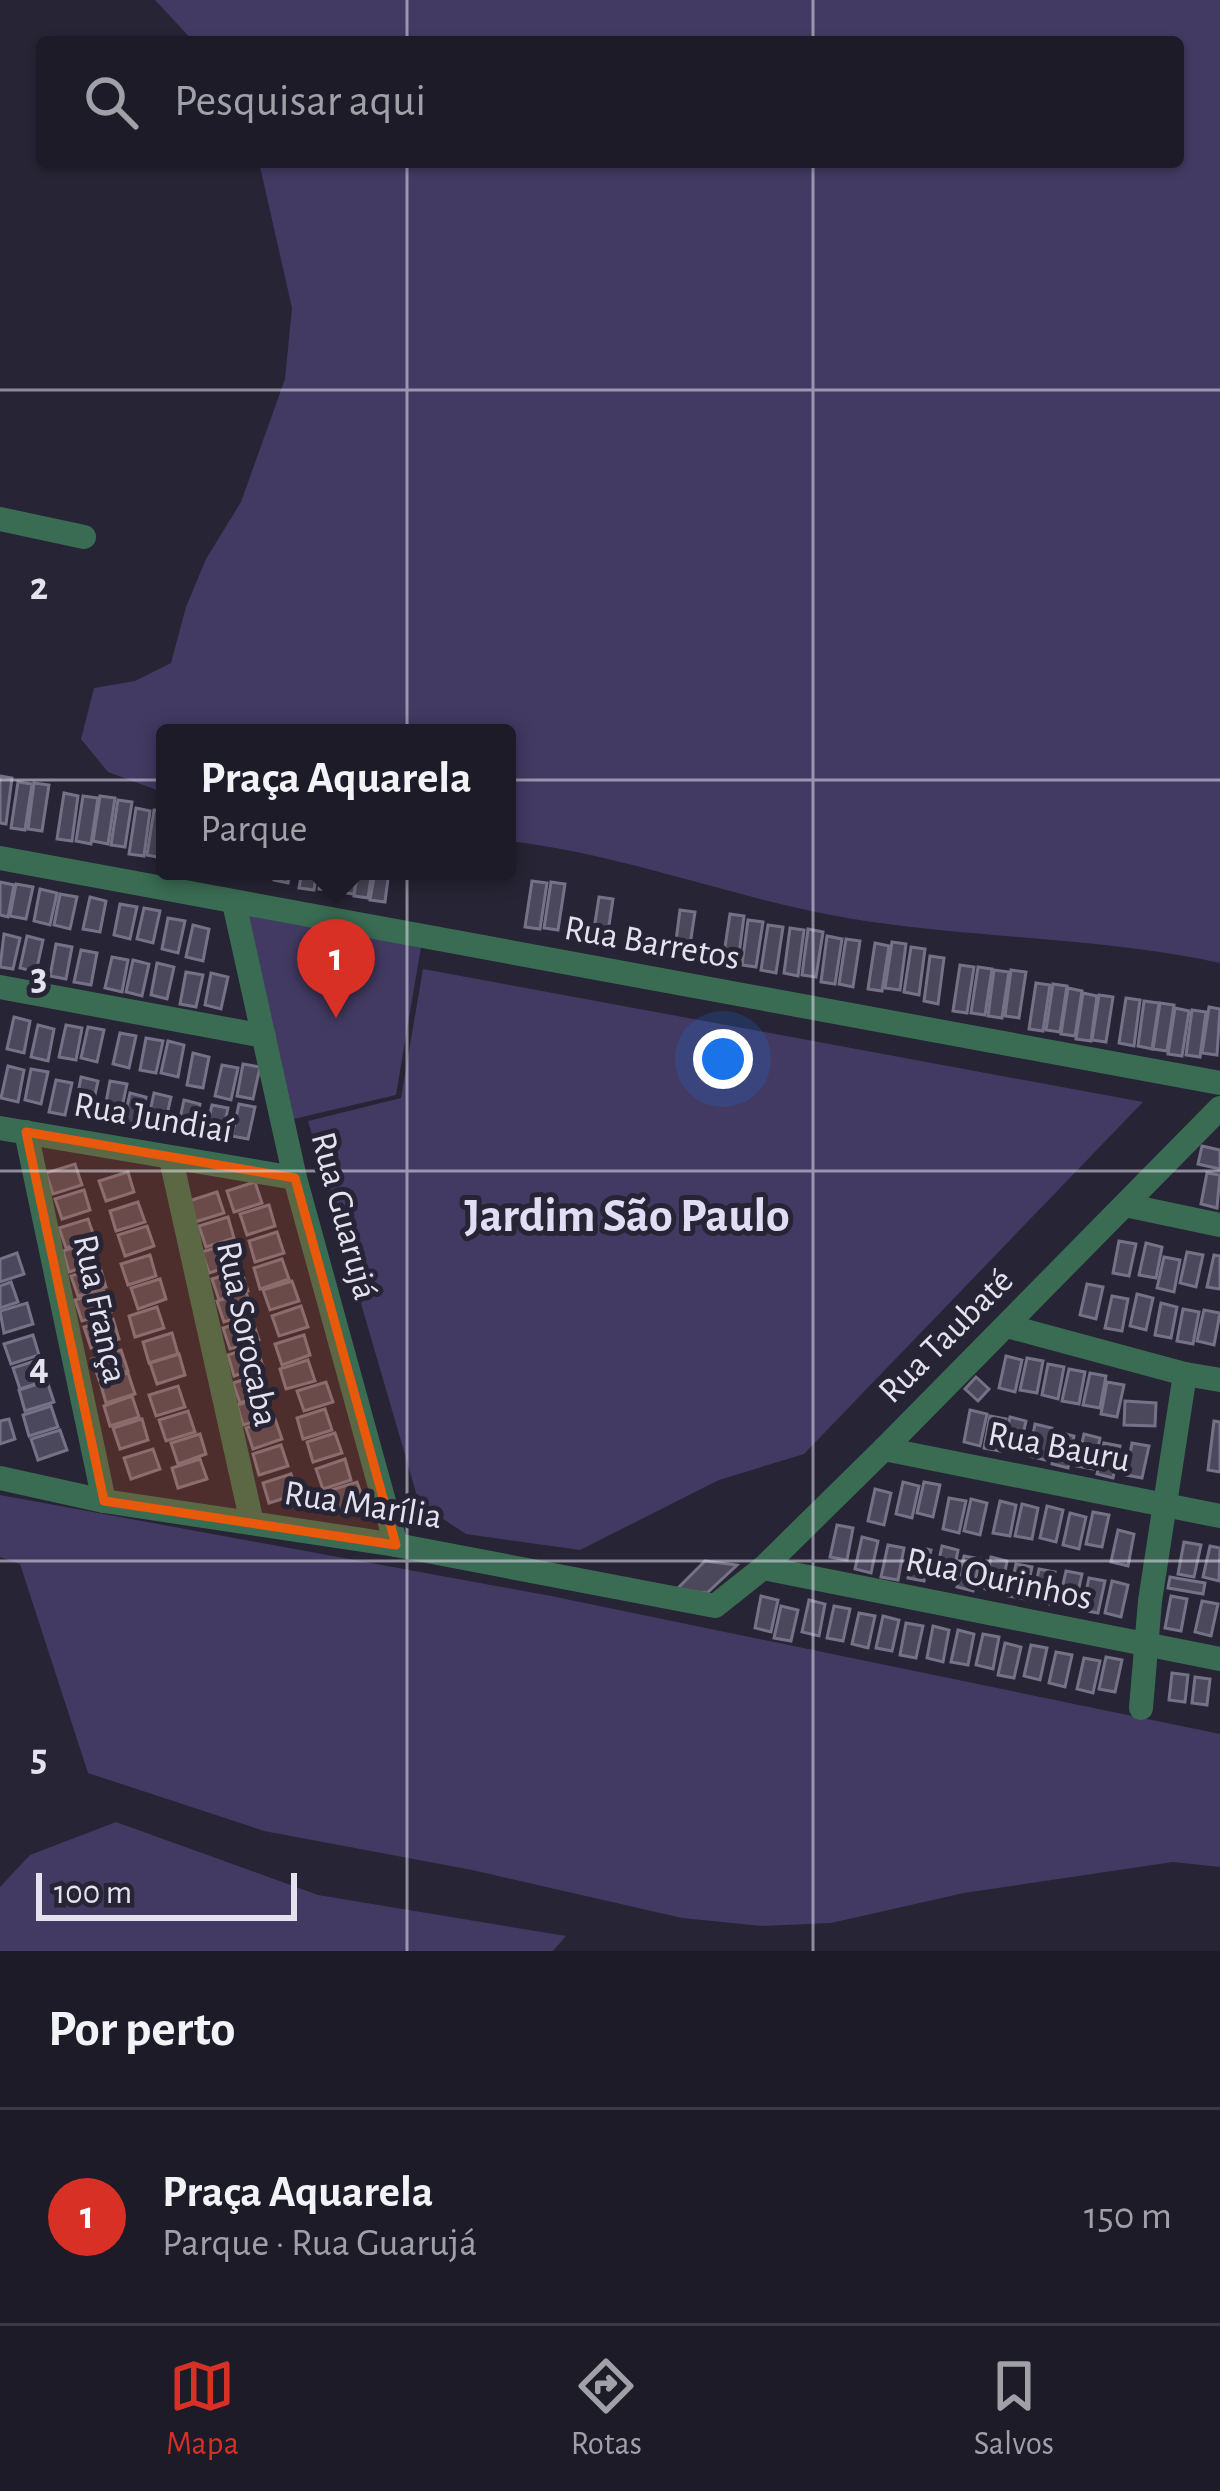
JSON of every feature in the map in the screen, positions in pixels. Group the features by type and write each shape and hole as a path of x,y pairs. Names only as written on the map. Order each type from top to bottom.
{"street":[{"path":"0,519 84,537"},
{"name":"Rua Barretos","path":"0,858 1220,1083"},
{"name":"Rua Guarujá","path":"235,903 295,1178 396,1545"},
{"path":"0,987 264,1036"},
{"name":"Rua Taubaté","path":"715,1606 763,1568 884,1449 1220,1108"},
{"name":"Rua Jundiaí","path":"0,1127 295,1178"},
{"name":"Rua França","path":"26,1132 104,1501"},
{"name":"Rua Sorocaba","path":"171,1159 252,1523"},
{"path":"1125,1205 1220,1226"},
{"path":"1007,1326 1220,1380"},
{"path":"1141,1708 1145,1646 1185,1374"},
{"name":"Rua Bauru","path":"884,1449 1220,1516"},
{"name":"Rua Marília","path":"0,1478 104,1501 396,1545 715,1606"},
{"name":"Rua Ourinhos","path":"763,1568 1220,1659"}],"highlighted area":[{"path":"26,1132 295,1178 396,1545 104,1501"}],"shaded area":[{"path":"155,0 1220,0 1220,963 1127,948 847,918 593,856 516,842 516,724 156,724 156,790 108,772 81,739 94,688 135,681 171,663 186,607 206,559 241,502 285,379 292,308 260,168 1184,168 1184,36 188,36"},
{"path":"237,906 422,941 396,1095 285,1121"},
{"path":"423,969 1143,1102 804,1454 719,1480 580,1550 466,1534 419,1503 308,1121 401,1098"},
{"path":"0,1495 551,1596 1220,1734 1220,1867 1173,1862 964,1893 831,1923 762,1926 682,1918 472,1870 264,1831 88,1773 20,1564 0,1557"},
{"path":"116,1822 318,1895 566,1936 553,1951 0,1951 0,1887 30,1855"}],"building":[{"path":"0,776 12,778 6,824 0,823"},
{"path":"18,782 32,784 25,830 11,828"},
{"path":"34,783 49,785 42,831 28,829"},
{"path":"64,793 78,796 72,841 57,839"},
{"path":"83,796 98,798 91,844 76,841"},
{"path":"100,796 115,798 108,844 93,841"},
{"path":"118,800 132,802 125,847 111,845"},
{"path":"136,808 150,811 144,856 129,854"},
{"path":"154,810 156,810 156,857 147,855"},
{"path":"300,880 316,880 314,890 299,888"},
{"path":"320,880 336,880 334,891 319,889"},
{"path":"341,880 356,880 354,894 339,892"},
{"path":"357,880 371,880 368,898 354,896"},
{"path":"373,880 388,880 385,902 370,900"},
{"path":"532,881 547,883 540,929 525,927"},
{"path":"0,882 14,885 8,917 0,915"},
{"path":"551,882 565,884 558,930 544,928"},
{"path":"16,884 33,887 26,919 10,916"},
{"path":"40,889 57,893 50,925 34,921"},
{"path":"60,894 77,897 70,929 54,925"},
{"path":"90,897 106,901 100,932 83,929"},
{"path":"599,897 613,899 606,945 592,942"},
{"path":"120,904 137,907 130,939 114,935"},
{"path":"144,908 160,911 153,943 137,939"},
{"path":"680,910 695,912 688,958 674,956"},
{"path":"730,914 744,916 738,962 723,960"},
{"path":"168,918 185,921 178,953 162,949"},
{"path":"748,920 763,922 756,967 742,965"},
{"path":"193,925 209,929 203,961 186,957"},
{"path":"768,925 783,927 776,973 761,970"},
{"path":"790,928 804,930 798,976 784,973"},
{"path":"808,929 823,932 816,977 802,975"},
{"path":"4,934 20,938 13,969 0,967"},
{"path":"27,936 43,940 36,972 20,968"},
{"path":"827,936 842,939 835,984 821,982"},
{"path":"846,939 860,941 853,987 839,984"},
{"path":"892,942 906,944 900,990 885,988"},
{"path":"875,943 889,946 882,991 868,989"},
{"path":"56,944 72,947 66,979 50,976"},
{"path":"911,947 925,949 919,995 904,992"},
{"path":"81,950 97,953 91,985 74,982"},
{"path":"930,956 944,958 938,1004 924,1001"},
{"path":"112,957 128,960 122,992 105,988"},
{"path":"133,960 149,964 142,996 126,992"},
{"path":"157,963 174,967 167,999 151,995"},
{"path":"960,965 974,967 967,1013 953,1011"},
{"path":"978,967 992,969 985,1015 971,1013"},
{"path":"994,970 1009,972 1002,1018 988,1016"},
{"path":"1011,970 1026,972 1019,1018 1005,1016"},
{"path":"186,972 203,975 196,1007 180,1004"},
{"path":"211,973 228,977 221,1009 205,1005"},
{"path":"1036,983 1050,985 1043,1031 1029,1029"},
{"path":"1053,984 1067,986 1060,1032 1046,1030"},
{"path":"1068,988 1082,991 1075,1036 1061,1034"},
{"path":"1083,993 1097,996 1091,1041 1076,1039"},
{"path":"1099,995 1113,997 1106,1042 1092,1040"},
{"path":"1126,998 1140,1000 1134,1046 1119,1043"},
{"path":"1144,1001 1159,1003 1152,1049 1138,1046"},
{"path":"1160,1003 1174,1005 1167,1051 1153,1049"},
{"path":"1209,1007 1220,1009 1217,1055 1202,1053"},
{"path":"1175,1008 1189,1011 1182,1056 1168,1054"},
{"path":"1192,1010 1206,1012 1200,1057 1186,1055"},
{"path":"14,1017 30,1021 24,1053 7,1049"},
{"path":"38,1025 54,1029 48,1061 31,1057"},
{"path":"66,1025 82,1028 76,1060 59,1057"},
{"path":"88,1027 104,1030 97,1062 81,1058"},
{"path":"120,1033 136,1036 129,1068 113,1064"},
{"path":"146,1038 163,1041 156,1073 140,1070"},
{"path":"168,1041 184,1045 178,1077 161,1073"},
{"path":"193,1053 209,1057 203,1088 187,1085"},
{"path":"243,1064 260,1067 253,1099 237,1096"},
{"path":"222,1065 238,1068 231,1100 215,1096"},
{"path":"8,1066 24,1070 18,1102 1,1098"},
{"path":"31,1069 48,1072 41,1104 25,1100"},
{"path":"81,1077 98,1081 91,1113 75,1109"},
{"path":"56,1080 72,1083 65,1115 49,1112"},
{"path":"110,1081 127,1084 120,1116 104,1113"},
{"path":"130,1093 146,1097 140,1129 123,1125"},
{"path":"154,1093 171,1097 164,1129 147,1125"},
{"path":"184,1100 200,1104 193,1136 177,1132"},
{"path":"239,1104 255,1107 248,1139 232,1136"},
{"path":"212,1105 228,1108 221,1140 205,1136"},
{"path":"1202,1146 1220,1150 1220,1169 1198,1164"},
{"path":"75,1164 82,1185 53,1194 46,1173"},
{"path":"128,1172 134,1192 106,1201 99,1181"},
{"path":"1207,1173 1220,1175 1217,1208 1201,1204"},
{"path":"255,1182 262,1203 234,1212 227,1191"},
{"path":"84,1190 90,1210 62,1219 55,1199"},
{"path":"217,1192 224,1213 195,1222 189,1201"},
{"path":"138,1202 145,1222 116,1231 110,1211"},
{"path":"269,1205 275,1226 247,1235 240,1214"},
{"path":"228,1217 234,1238 206,1247 199,1226"},
{"path":"88,1219 95,1239 66,1248 59,1228"},
{"path":"147,1226 154,1246 125,1256 118,1235"},
{"path":"277,1232 284,1253 255,1262 249,1241"},
{"path":"1119,1241 1136,1244 1129,1276 1113,1273"},
{"path":"91,1242 98,1263 69,1272 63,1251"},
{"path":"231,1243 237,1264 209,1273 202,1252"},
{"path":"1146,1243 1162,1247 1156,1278 1139,1275"},
{"path":"1187,1252 1203,1255 1196,1287 1180,1283"},
{"path":"17,1253 24,1274 0,1282 0,1259"},
{"path":"150,1255 156,1276 128,1285 121,1264"},
{"path":"1214,1255 1220,1256 1220,1289 1207,1287"},
{"path":"1164,1257 1180,1260 1174,1292 1157,1288"},
{"path":"282,1259 289,1279 260,1289 254,1268"},
{"path":"100,1267 106,1287 78,1296 71,1276"},
{"path":"241,1270 248,1291 219,1300 212,1279"},
{"path":"160,1279 166,1299 138,1309 131,1288"},
{"path":"292,1281 299,1301 270,1310 263,1290"},
{"path":"11,1282 18,1302 0,1308 0,1286"},
{"path":"1087,1284 1103,1287 1096,1319 1080,1315"},
{"path":"104,1291 111,1312 82,1321 75,1300"},
{"path":"246,1292 253,1313 224,1322 217,1301"},
{"path":"1137,1294 1153,1298 1146,1330 1130,1326"},
{"path":"1112,1296 1128,1299 1122,1331 1105,1328"},
{"path":"27,1303 33,1324 4,1333 0,1311"},
{"path":"1161,1303 1177,1307 1171,1338 1155,1335"},
{"path":"301,1306 308,1327 279,1336 272,1316"},
{"path":"157,1307 164,1328 135,1337 129,1316"},
{"path":"1183,1309 1199,1312 1193,1344 1177,1341"},
{"path":"1204,1310 1220,1313 1214,1345 1197,1341"},
{"path":"113,1319 119,1339 91,1348 84,1327"},
{"path":"252,1319 259,1340 230,1349 223,1328"},
{"path":"172,1333 178,1354 149,1363 143,1342"},
{"path":"33,1335 39,1355 11,1364 4,1344"},
{"path":"304,1335 310,1355 282,1365 275,1344"},
{"path":"256,1346 263,1366 234,1376 228,1355"},
{"path":"121,1350 128,1371 99,1380 92,1359"},
{"path":"179,1354 185,1375 157,1384 150,1363"},
{"path":"1006,1356 1022,1360 1015,1392 999,1388"},
{"path":"1027,1358 1043,1361 1037,1393 1020,1390"},
{"path":"41,1359 48,1380 20,1389 13,1368"},
{"path":"308,1360 315,1381 286,1389 280,1369"},
{"path":"1048,1364 1064,1367 1058,1399 1042,1395"},
{"path":"1069,1369 1085,1372 1079,1404 1062,1401"},
{"path":"128,1373 135,1394 106,1403 100,1382"},
{"path":"1090,1373 1106,1376 1100,1408 1083,1405"},
{"path":"261,1374 268,1394 240,1403 233,1383"},
{"path":"976,1377 989,1389 978,1401 965,1389"},
{"path":"47,1381 54,1402 25,1411 19,1390"},
{"path":"326,1382 333,1402 304,1411 297,1391"},
{"path":"1107,1382 1124,1385 1117,1417 1101,1414"},
{"path":"178,1386 185,1407 156,1416 149,1395"},
{"path":"132,1396 139,1417 110,1426 104,1406"},
{"path":"265,1396 272,1416 243,1425 237,1405"},
{"path":"1125,1401 1156,1403 1155,1426 1124,1425"},
{"path":"51,1406 58,1427 29,1436 23,1415"},
{"path":"325,1409 332,1430 303,1439 297,1418"},
{"path":"970,1410 987,1414 980,1446 964,1442"},
{"path":"188,1411 195,1432 166,1441 159,1420"},
{"path":"990,1416 1006,1419 1000,1451 984,1448"},
{"path":"1010,1417 1026,1421 1019,1453 1003,1449"},
{"path":"9,1419 15,1439 0,1444 0,1421"},
{"path":"142,1419 148,1440 120,1449 113,1428"},
{"path":"275,1419 282,1439 253,1449 246,1428"},
{"path":"1214,1421 1220,1422 1220,1472 1208,1470"},
{"path":"1035,1424 1052,1428 1045,1460 1029,1456"},
{"path":"60,1430 67,1450 38,1460 31,1439"},
{"path":"1058,1432 1074,1436 1068,1468 1052,1464"},
{"path":"335,1433 342,1453 313,1462 307,1442"},
{"path":"200,1434 206,1454 178,1464 171,1443"},
{"path":"1084,1434 1100,1438 1093,1469 1077,1466"},
{"path":"1104,1443 1120,1446 1113,1478 1097,1474"},
{"path":"1132,1443 1149,1446 1142,1478 1126,1475"},
{"path":"281,1445 288,1466 259,1475 253,1454"},
{"path":"153,1449 160,1469 131,1479 124,1458"},
{"path":"200,1459 207,1479 178,1488 172,1468"},
{"path":"345,1459 351,1480 323,1489 316,1469"},
{"path":"291,1474 298,1494 269,1503 263,1483"},
{"path":"357,1482 364,1502 335,1511 328,1491"},
{"path":"903,1482 919,1486 912,1518 896,1514"},
{"path":"924,1482 940,1485 933,1517 917,1513"},
{"path":"875,1489 891,1493 884,1525 868,1521"},
{"path":"949,1498 966,1501 959,1533 943,1529"},
{"path":"971,1499 987,1503 980,1535 964,1531"},
{"path":"1000,1501 1016,1505 1010,1536 993,1533"},
{"path":"1022,1504 1038,1508 1032,1539 1015,1536"},
{"path":"1047,1506 1063,1510 1056,1542 1040,1538"},
{"path":"1093,1512 1109,1515 1102,1547 1086,1544"},
{"path":"1070,1513 1086,1517 1079,1549 1063,1545"},
{"path":"837,1525 853,1528 847,1560 830,1557"},
{"path":"1118,1530 1134,1534 1128,1566 1111,1562"},
{"path":"862,1537 878,1541 871,1573 855,1569"},
{"path":"1184,1542 1201,1545 1194,1577 1178,1574"},
{"path":"888,1545 904,1548 898,1580 881,1577"},
{"path":"915,1546 931,1550 924,1581 908,1578"},
{"path":"942,1546 958,1550 952,1582 935,1578"},
{"path":"1210,1546 1220,1548 1219,1581 1203,1577"},
{"path":"964,1556 980,1559 973,1591 957,1587"},
{"path":"991,1557 1007,1561 1001,1593 985,1589"},
{"path":"705,1561 737,1565 707,1593 676,1590"},
{"path":"1016,1564 1032,1567 1025,1599 1009,1596"},
{"path":"1039,1569 1055,1572 1049,1604 1033,1600"},
{"path":"1066,1571 1082,1574 1075,1606 1059,1602"},
{"path":"1170,1577 1205,1583 1203,1594 1168,1588"},
{"path":"1089,1578 1105,1581 1098,1613 1082,1610"},
{"path":"1112,1581 1128,1585 1121,1617 1105,1613"},
{"path":"761,1596 778,1600 771,1632 755,1628"},
{"path":"1171,1596 1187,1599 1181,1631 1165,1628"},
{"path":"809,1600 825,1604 819,1636 802,1632"},
{"path":"1202,1601 1218,1604 1211,1636 1195,1632"},
{"path":"781,1606 798,1610 791,1641 774,1638"},
{"path":"834,1606 850,1609 843,1641 827,1638"},
{"path":"859,1613 875,1616 868,1648 852,1644"},
{"path":"883,1616 899,1620 892,1651 876,1648"},
{"path":"906,1623 923,1626 916,1658 900,1655"},
{"path":"933,1626 949,1630 943,1662 927,1658"},
{"path":"958,1630 974,1634 968,1665 951,1662"},
{"path":"983,1634 999,1637 993,1669 976,1665"},
{"path":"1005,1643 1021,1647 1014,1678 998,1675"},
{"path":"1031,1645 1047,1648 1040,1680 1024,1676"},
{"path":"1056,1652 1072,1655 1065,1687 1049,1683"},
{"path":"1106,1657 1122,1660 1115,1692 1099,1689"},
{"path":"1084,1658 1100,1661 1093,1693 1077,1689"},
{"path":"1172,1673 1188,1675 1185,1702 1169,1700"},
{"path":"1195,1677 1210,1679 1207,1705 1192,1703"}],"place":[{"name":"Praça Aquarela","path":"336,1018"}],"district":[{"name":"Jardim São Paulo","path":"627,1217"}]}
